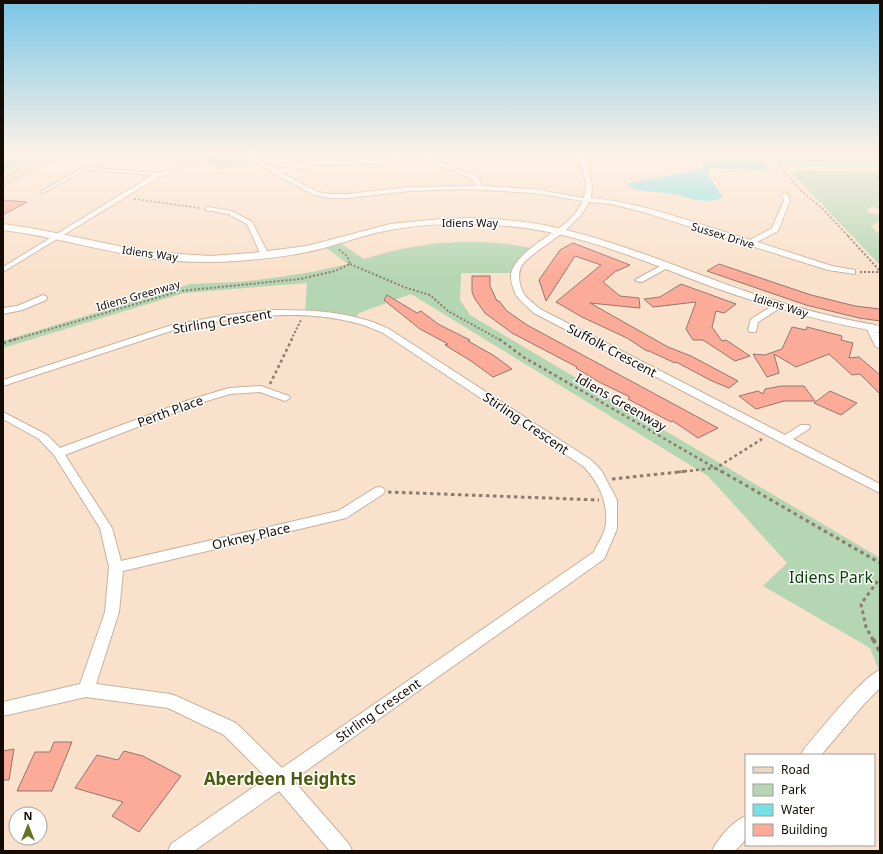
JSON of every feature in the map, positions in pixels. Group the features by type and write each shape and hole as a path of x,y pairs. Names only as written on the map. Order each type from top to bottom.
{"street":[{"path":"3,270 124,195"},
{"name":"Sussex Drive","path":"322,195 343,195"},
{"name":"Sussex Drive","path":"557,195 611,202 645,210 832,268 852,272"},
{"path":"561,231 580,214 587,200 587,195"},
{"path":"750,243 775,229 787,200 785,195"},
{"path":"208,209 230,212 250,223 265,255"},
{"name":"Idiens Way","path":"3,227 60,236 136,253 171,258 214,259 265,255 307,249 388,228 423,223 463,221 499,222 561,231 601,242 777,306 851,325 875,328"},
{"name":"Suffolk Crescent","path":"561,231 527,256 517,268 515,273 520,295 537,310 880,490"},
{"path":"640,280 667,266"},
{"path":"3,311 19,308 43,298"},
{"path":"753,330 754,321 777,306"},
{"name":"Stirling Crescent","path":"3,383 175,327 199,322 272,312 305,312 336,315 362,321 386,331 563,447 598,473 611,500 611,529 599,555 178,851"},
{"path":"875,328 880,346"},
{"name":"Perth Place","path":"58,453 200,400 229,391 261,389 285,398"},
{"path":"3,415 43,437 58,453 106,528 116,567 112,612 86,690"},
{"path":"784,440 805,427"},
{"name":"Orkney Place","path":"116,567 342,515 379,491"},
{"path":"811,754 859,698 880,677"},
{"path":"3,708 86,690 170,701 230,729 280,778 342,851"},
{"path":"722,851 745,826"}],"path":[{"path":"806,195 823,209 880,272"},
{"path":"121,197 208,209"},
{"name":"Idiens Greenway","path":"330,243 347,256 350,264 404,287 430,295 448,311 494,336 525,358 880,563"},
{"name":"Idiens Greenway","path":"3,343 180,291 300,279 335,271 350,264"},
{"path":"852,272 880,272"},
{"path":"266,391 305,312"},
{"path":"601,480 716,468 771,433"},
{"path":"379,491 611,500"},
{"path":"880,578 861,604 866,627 880,652"}],"green space":[{"path":"813,195 880,195 880,209 872,206 866,212 880,215 880,221 871,226 880,235 880,265"},
{"name":"Idiens Park","path":"337,241 364,259 407,248 449,242 492,243 536,249 515,273 461,273 460,300 470,315 880,558 880,673 870,648 763,586 787,563 708,476 411,294 359,313 353,319 305,313 307,283 184,293 3,348 3,341 190,284 239,282 280,277 348,264 322,245"}],"water":[{"path":"678,195 721,195 723,198 710,201 695,200"}],"building":[{"path":"3,200 27,202 3,215"},
{"path":"573,243 630,265 616,271 603,282 620,296 639,298 640,308 590,303 668,347 691,356 738,381 729,388 712,381 676,362 675,363 647,351 627,338 582,317 556,302 601,265 575,256 546,301 539,280 560,250"},
{"path":"719,264 811,295 855,306 880,309 880,321 859,318 806,305 707,271"},
{"path":"472,276 490,276 490,286 497,301 499,301 507,311 527,325 718,428 698,438 673,421 671,422 628,399 630,397 599,382 576,368 577,367 512,333 485,313 475,299 472,292"},
{"path":"681,284 736,304 724,313 716,311 712,327 722,341 726,340 750,356 735,361 703,340 693,340 686,329 696,302 653,307 644,299 660,297"},
{"path":"387,295 417,313 421,311 438,324 470,340 468,341 493,355 512,369 493,377 445,345 448,344 420,329 384,300"},
{"path":"792,327 806,330 807,327 842,336 841,340 853,343 849,358 859,357 880,375 880,394 860,374 852,375 829,354 796,367 774,354 779,373 767,377 753,354 765,355 782,349"},
{"path":"781,386 804,386 815,401 784,401 756,409 739,396 758,391 763,394 765,389"},
{"path":"830,391 857,403 841,415 814,403"},
{"path":"54,742 72,742 52,791 17,791 35,752 50,752"},
{"path":"14,749 9,780 3,780 3,751"},
{"path":"124,751 143,756 181,776 139,832 112,816 123,802 75,788 97,755 118,760"}],"district":[{"name":"Aberdeen Heights","path":"280,778"}]}
